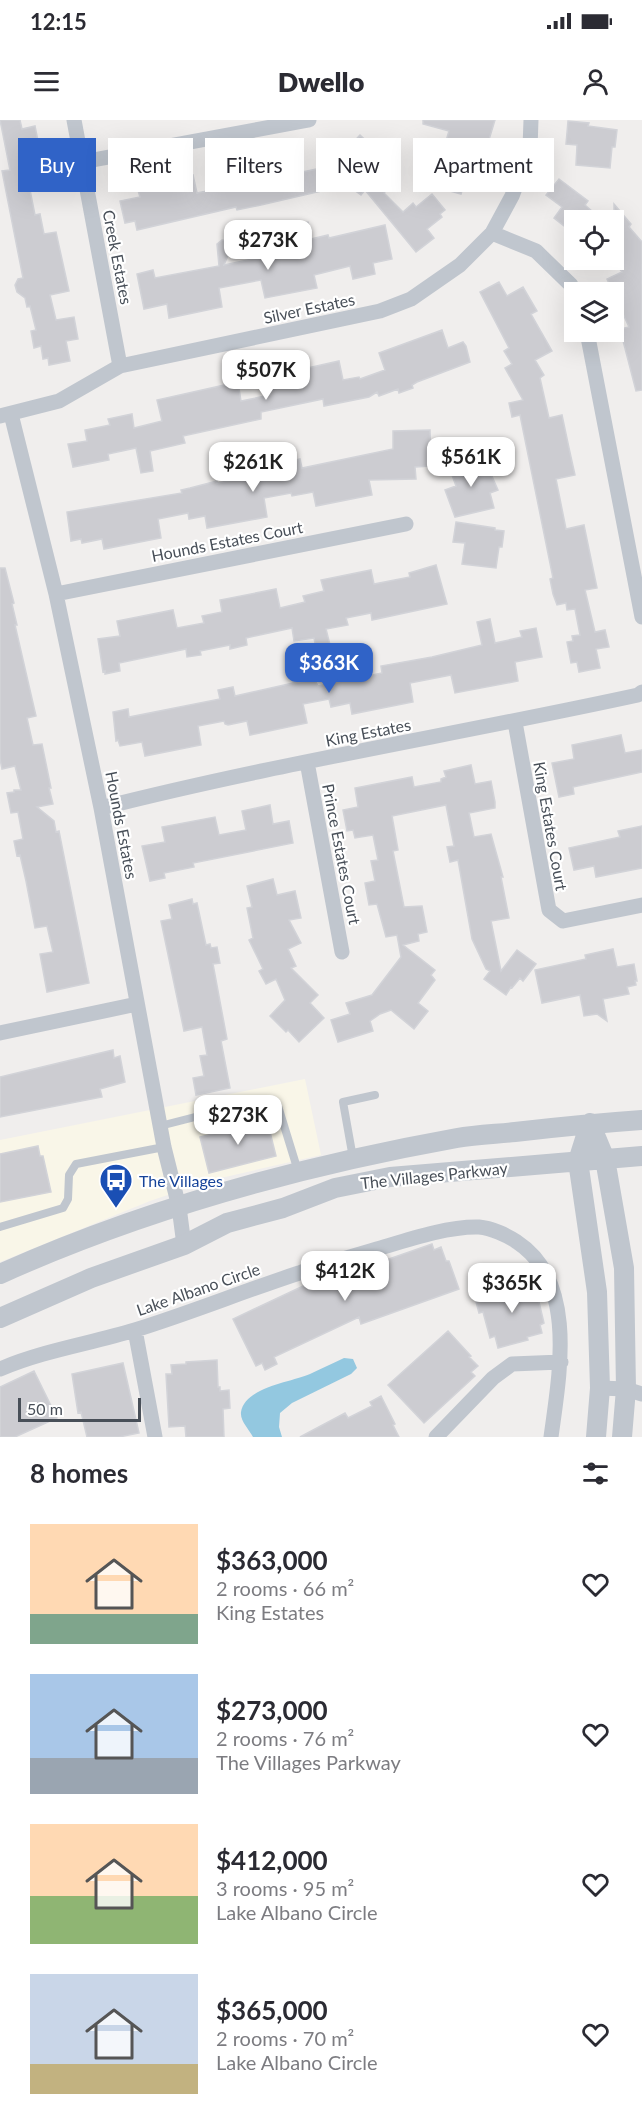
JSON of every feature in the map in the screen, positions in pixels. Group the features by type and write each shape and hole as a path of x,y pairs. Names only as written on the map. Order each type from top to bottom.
{"street":[{"name":"Creek Estates","path":"74,120 77,138"},
{"path":"96,159 309,120"},
{"name":"Silver Estates","path":"6,415 59,401 120,366 380,311 411,299 460,265 492,233 512,196 530,148 531,120"},
{"name":"Creek Estates","path":"88,192 120,366"},
{"path":"492,233 536,251 568,282"},
{"path":"589,342 642,617"},
{"name":"Hounds Estates","path":"6,415 56,594 101,808 184,1245"},
{"name":"Hounds Estates Court","path":"56,594 406,524"},
{"name":"King Estates","path":"101,808 307,762 514,722 638,695 642,692"},
{"name":"King Estates Court","path":"514,722 549,910 563,921 642,906"},
{"name":"Prince Estates Court","path":"307,762 342,952"},
{"path":"0,1034 137,1004"},
{"name":"The Villages Parkway","path":"0,1274 50,1251 178,1207 353,1158 458,1138 642,1120"},
{"path":"590,1124 605,1160 624,1268 634,1392 622,1437"},
{"path":"590,1124 578,1161 597,1292 600,1388 596,1437"},
{"name":"The Villages Parkway","path":"0,1318 91,1278 184,1245 227,1223 283,1208 334,1188 390,1177 642,1156"},
{"name":"Lake Albano Circle","path":"0,1369 29,1357 135,1330 300,1272 432,1233 480,1227 502,1234 519,1243 539,1263 550,1283 560,1321 561,1362 551,1437"},
{"path":"135,1330 155,1437"},
{"path":"436,1437 493,1378 512,1364 561,1362"},
{"path":"600,1388 634,1392"}],"lane":[{"path":"353,1158 343,1102 375,1095"},
{"path":"160,1126 261,1100 270,1100 278,1106 298,1172"},
{"path":"0,1227 63,1209 68,1200 69,1175 76,1164 164,1147"}],"shaded area":[{"path":"305,1079 321,1155 212,1180 150,1201 0,1262 0,1140"}],"water":[{"path":"344,1358 353,1359 357,1368 351,1374 292,1403 280,1413 279,1427 282,1437 253,1437 241,1415 244,1404 251,1397 260,1391 310,1374"}],"building":[{"path":"0,120 20,120 22,129 35,126 37,138 18,138 18,192 30,192 35,215 40,214 44,234 56,232 69,291 50,295 56,320 74,317 78,339 66,341 70,361 49,365 48,358 43,359 41,346 34,348 31,331 36,330 30,306 27,307 25,298 17,292 15,285 18,279 23,278 2,171 10,170"},
{"path":"423,120 495,120 489,138 447,138 449,131 423,124"},
{"path":"568,121 589,123 588,126 617,130 615,147 612,147 610,168 576,165 577,145 566,144"},
{"path":"316,169 316,192 237,210 236,207 137,230 135,221 125,223 120,201 140,197 138,192 193,192 193,175 197,193 304,192 304,172"},
{"path":"559,179 588,201 585,205 591,210 564,210 564,226 554,218 562,207 546,195 548,192 554,192 554,185"},
{"path":"367,192 385,192 403,212 413,203 416,207 432,194 445,210 440,214 442,217 427,229 434,238 416,252"},
{"path":"624,216 631,224 629,227 642,242 642,390 636,391 623,342 624,328 629,327 624,316 624,282 608,282 607,279 622,272 620,270 624,270"},
{"path":"308,222 311,239 328,235 329,238 385,225 392,259 373,263 375,274 353,279 350,266 314,275 317,288 265,298 261,280 219,288 222,307 169,318 167,304 144,309 137,274 153,270 155,278 219,266 217,244 222,240 229,241 232,246 224,265 300,249 296,224"},
{"path":"499,282 507,296 523,287 537,311 531,314 552,351 535,360 544,375 540,378 549,418 562,415 575,475 556,479 566,529 584,525 597,588 585,590 595,632 605,630 609,647 596,649 600,668 579,672 577,662 571,663 567,642 573,641 572,636 580,635 575,609 567,610 566,603 557,605 553,594 550,579 553,578 520,415 512,417 509,403 523,400 505,368 512,364 504,351 509,348 480,292"},
{"path":"442,330 448,348 463,342 470,362 417,382 412,385 413,388 399,393 398,389 379,396 377,392 369,397 324,406 323,399 261,412 261,419 183,436 185,443 150,451 153,471 141,473 136,448 108,454 109,460 73,467 68,444 87,441 85,430 110,425 108,419 132,414 134,428 162,421 157,400 238,382 241,401 270,395 268,386 287,383 285,373 339,361 343,380 359,377 360,379 385,370 379,353"},
{"path":"430,430 431,466 415,467 416,479 369,480 372,495 316,506 313,492 292,496 291,493 264,498 267,517 207,528 205,516 189,519 188,513 158,519 161,538 104,549 102,539 82,543 81,539 71,541 67,512 182,493 181,490 217,481 217,483 267,474 266,467 300,459 302,468 393,449 393,431"},
{"path":"481,455 498,490 490,493 494,508 455,517 445,490 456,486 449,467"},
{"path":"456,522 504,531 496,568 462,564 465,543 453,542"},
{"path":"436,565 447,604 372,620 371,613 346,618 348,625 326,629 330,645 316,648 314,638 294,641 292,628 246,638 247,645 230,649 230,645 200,651 201,655 187,657 186,649 119,663 120,671 105,674 105,671 103,672 98,639 120,636 117,621 173,610 177,628 204,623 202,616 222,612 220,600 276,589 280,608 305,602 303,596 324,591 321,580 371,570 374,584 410,577 409,573"},
{"path":"0,568 5,568 14,603 12,604 17,625 15,625 36,716 27,718 33,745 42,744 51,788 49,788 53,804 37,807 54,821 56,832 59,831 89,983 47,992 40,954 53,952 47,926 35,928 20,855 17,856 14,841 23,839 18,812 11,813 7,793 21,790 15,766 2,769 0,759"},
{"path":"490,619 495,643 522,637 520,631 536,628 542,657 515,662 518,681 455,693 451,675 410,683 413,702 352,714 350,703 331,707 329,699 303,704 307,723 250,735 247,721 228,725 224,721 198,726 201,745 145,756 142,742 120,746 118,740 116,741 113,712 128,709 129,717 220,699 218,690 233,687 235,696 293,683 315,680 318,686 382,673 381,666 482,645 477,622"},
{"path":"621,735 625,753 642,750 642,772 573,787 574,794 559,797 552,763 574,759 572,745"},
{"path":"471,765 475,784 491,781 495,802 495,808 469,813 474,837 491,834 503,877 501,877 509,918 491,921 501,971 517,950 536,964 523,981 520,978 506,995 484,979 490,971 486,969 472,939 458,860 450,862 447,847 454,846 446,805 392,816 398,850 393,851 404,907 422,906 427,932 418,934 419,941 403,945 435,970 431,975 435,980 418,1003 428,1011 414,1029 391,1010 370,1021 373,1031 338,1042 331,1020 350,1014 346,1003 372,995 401,957 397,935 386,937 377,904 369,905 365,883 375,881 371,861 378,860 373,835 355,838 353,830 347,831 343,810 358,807 355,788 412,777 414,787 441,782 441,779 446,777 444,771"},
{"path":"270,805 273,824 289,821 293,843 193,863 194,867 164,873 165,878 150,881 142,846 165,842 162,827 215,817 219,835 246,830 242,811"},
{"path":"642,826 642,868 596,877 594,866 574,870 569,848 620,837 618,831"},
{"path":"273,879 277,895 295,891 301,918 289,920 301,943 288,949 296,966 291,968 318,995 310,1003 324,1018 299,1042 270,1016 285,1000 276,979 266,984 259,971 263,969 249,940 253,938 247,908 252,907 247,886"},
{"path":"192,899 193,904 197,903 206,945 210,944 211,948 217,947 220,963 213,964 227,1039 221,1041 230,1088 196,1095 193,1078 204,1076 200,1056 207,1055 202,1027 184,1031 161,921 172,919 169,905"},
{"path":"613,949 617,967 634,964 637,981 635,981 636,985 627,987 629,994 603,999 607,1021 597,1014 584,1016 580,995 542,1003 535,970 586,959 585,955"},
{"path":"113,1050 114,1058 120,1056 125,1082 100,1089 102,1097 0,1117 0,1077"},
{"path":"267,1120 276,1156 209,1173 200,1137"},
{"path":"38,1146 40,1156 43,1156 51,1192 0,1202 0,1154"},
{"path":"432,1244 434,1250 441,1247 446,1261 449,1261 459,1289 361,1324 359,1317 274,1357 277,1364 265,1370 262,1363 256,1366 233,1319 318,1279 320,1283"},
{"path":"534,1281 544,1323 540,1325 542,1333 527,1337 528,1340 498,1348 495,1336 490,1338 483,1312 479,1313 475,1298"},
{"path":"448,1331 478,1366 471,1372 475,1376 424,1423 388,1385"},
{"path":"217,1360 218,1387 220,1391 229,1390 230,1408 223,1409 224,1437 186,1437 185,1426 169,1427 166,1374 172,1374 171,1365"},
{"path":"123,1363 139,1433 119,1437 87,1437 81,1412 78,1413 72,1374"},
{"path":"34,1371 57,1418 15,1437 0,1437 0,1387"},
{"path":"381,1396 399,1437 300,1437 345,1413 348,1418 372,1406 370,1402"}],"place":[{"name":"The Villages","path":"116,1209"}]}
